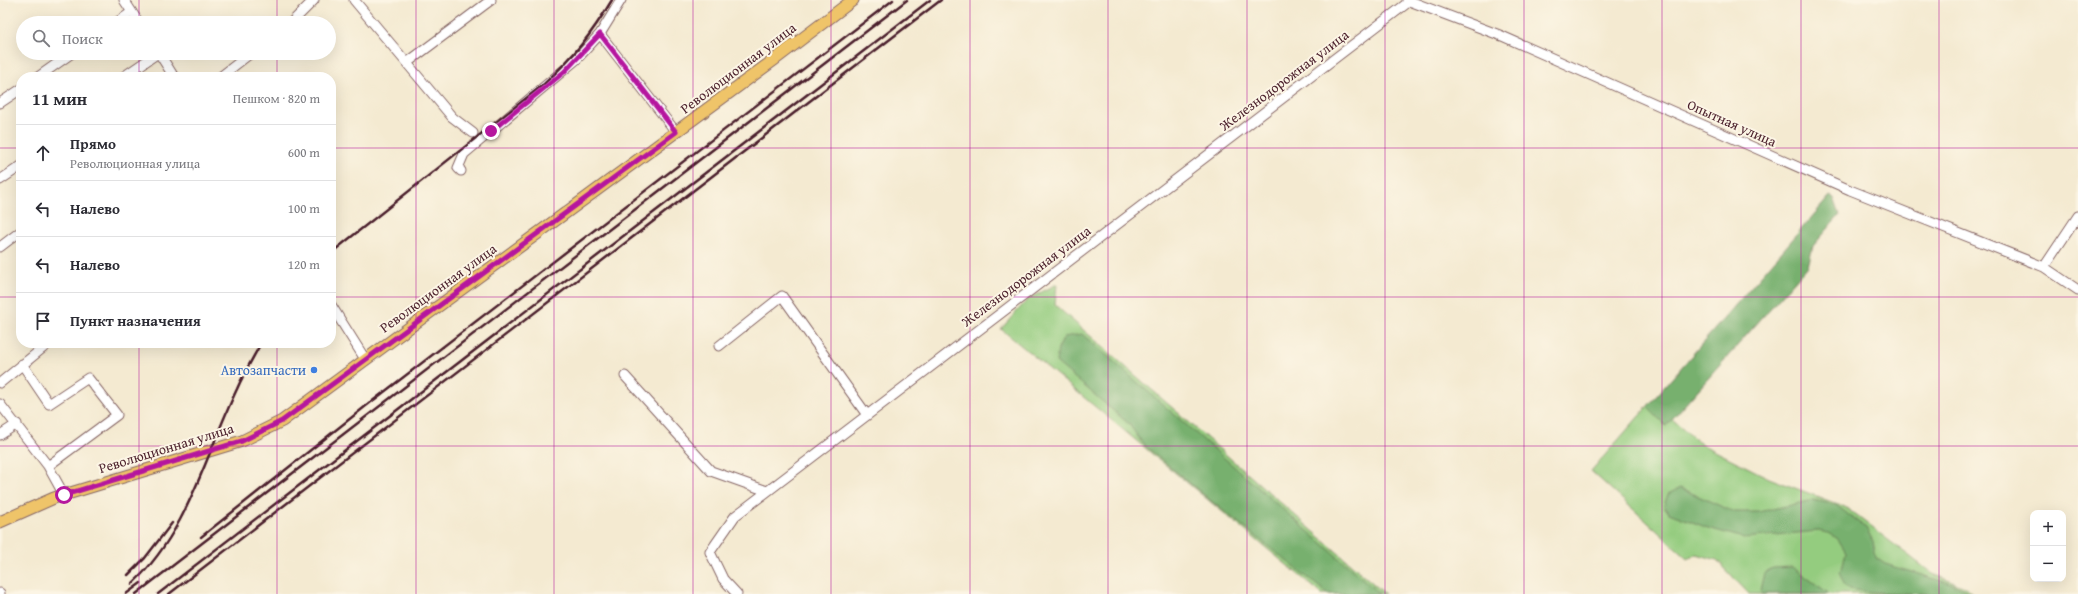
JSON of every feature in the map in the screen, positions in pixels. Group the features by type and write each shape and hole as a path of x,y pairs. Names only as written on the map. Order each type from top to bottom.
{"main road":[{"name":"Революционная улица","path":"0,522 64,495 212,451 261,433 300,409 365,359 676,132 853,0"}],"street":[{"path":"124,0 135,16"},
{"path":"298,16 314,0"},
{"path":"354,0 408,62 452,117 473,133"},
{"path":"408,62 492,0"},
{"path":"461,171 458,168 464,154 564,72 600,34 621,0"},
{"name":"Опытная улица","path":"1408,1 1502,36 1850,190 2044,267 2078,290"},
{"name":"Железнодорожная улица","path":"737,594 723,580 710,552 735,516 1408,1"},
{"path":"126,16 132,12"},
{"path":"600,34 676,132"},
{"path":"45,72 62,60"},
{"path":"130,72 148,60"},
{"path":"163,60 171,72"},
{"path":"226,72 242,60"},
{"path":"0,103 16,92"},
{"path":"0,180 16,169"},
{"path":"2044,267 2078,216"},
{"path":"0,247 16,235"},
{"path":"718,346 782,296 867,415"},
{"path":"336,313 365,359"},
{"path":"0,383 43,348"},
{"path":"22,364 49,404 88,378 117,415 48,466"},
{"path":"625,376 710,471 768,491"},
{"path":"0,404 48,466 64,495"},
{"path":"0,435 17,424"}],"green space":[{"path":"1830,196 1834,198 1840,215 1813,246 1808,266 1666,426 1647,407"},
{"path":"1057,284 1055,305 1385,594 1322,594 1001,329 1028,299"},
{"path":"1082,334 1380,594 1328,594 1210,500 1143,444 1129,424 1056,362 1058,349 1064,337"},
{"path":"1647,407 1666,426 1672,419 1701,444 1769,478 1845,507 1933,574 1967,588 1974,594 1749,594 1717,560 1697,554 1688,559 1591,471"},
{"path":"1680,488 1734,512 1759,512 1813,500 1836,505 1866,528 1873,541 1876,558 1885,564 1955,585 1972,594 1889,593 1850,589 1844,583 1839,571 1842,568 1846,552 1838,539 1829,533 1818,531 1744,538 1708,528 1669,513 1664,506 1668,494"},
{"path":"1792,567 1829,594 1762,594 1760,590 1764,573 1773,568"}],"railway":[{"path":"336,249 544,84 581,45 597,24 612,0"},
{"path":"201,537 366,406 893,0"},
{"path":"136,594 907,0"},
{"path":"158,594 930,0"},
{"path":"169,594 941,0"},
{"path":"132,584 168,541 181,517 194,492 240,383 258,348"},
{"path":"128,575 145,558 172,523"},
{"path":"126,594 141,583"}],"place":[{"name":"Автозапчасти","path":"314,370"}],"route":[{"path":"64,495 242,441 261,433 282,421 676,132 600,34 564,72 491,131"}]}
